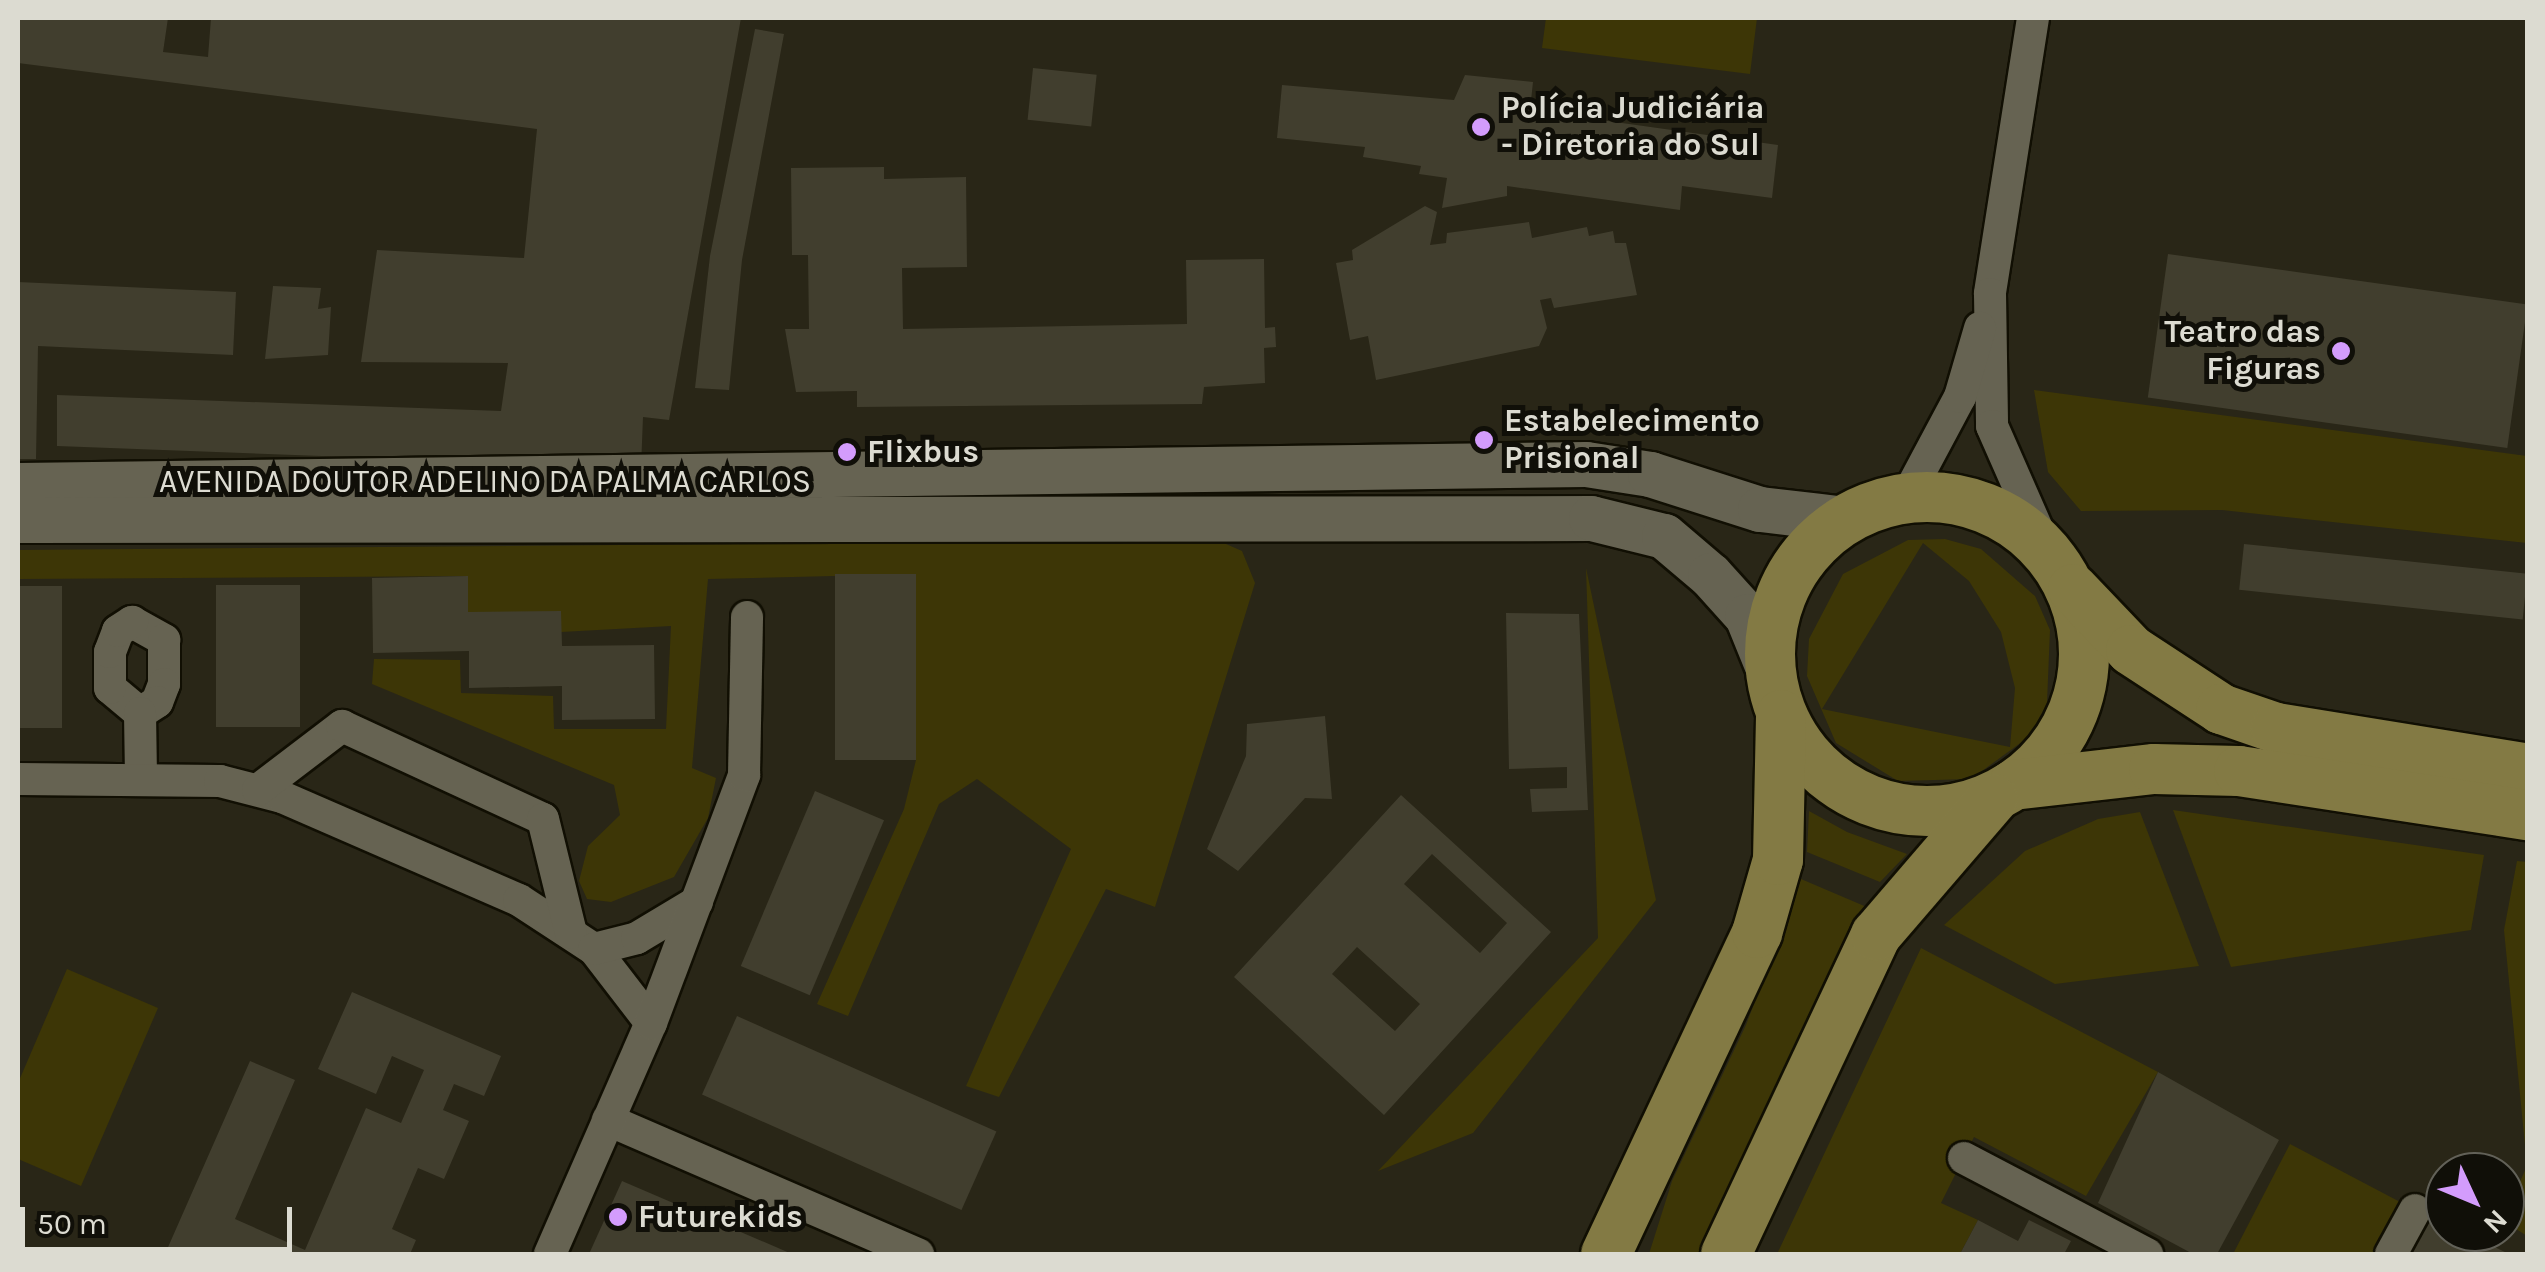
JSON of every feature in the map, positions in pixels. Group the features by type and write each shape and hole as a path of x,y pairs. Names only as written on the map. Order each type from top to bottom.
{"main road":[{"name":"AVENIDA DOUTOR ADELINO DA PALMA CARLOS","path":"18,485 1586,464 1650,474 1760,508 1844,520"},
{"path":"1606,1254 1652,1171 1757,933 1778,860 1772,628 1785,585 1810,548 1844,520 1906,498 1972,502 2058,568 2131,650 2221,709 2276,728 2528,768"},
{"name":"AVENIDA DOUTOR ADELINO DA PALMA CARLOS","path":"18,520 1591,518 1664,536 1710,575 1746,616 1776,694"},
{"path":"1726,1254 1876,935 2003,792 2065,732 2082,685 2085,635 2058,568"},
{"path":"1776,694 1807,758 1846,790 1893,809 1944,812 2003,792 2154,769 2238,771 2528,815"},
{"path":"1642,1254 1652,1171"}],"street":[{"path":"1906,498 1960,396 1990,294 2032,18"},
{"path":"1990,294 1992,426 2058,568"},
{"path":"550,1254 652,1023 744,775 746,617"},
{"path":"140,712 141,779"},
{"path":"258,790 342,726 543,819 582,941"},
{"path":"18,779 141,779 258,790 518,900 582,941 652,1023"},
{"path":"582,941 638,938 697,902"},
{"path":"608,1120 918,1254"},
{"path":"1964,1158 2135,1252"},
{"path":"2391,1254 2416,1210"}],"shaded area":[{"path":"1546,18 1757,18 1750,74 1542,48"},
{"path":"2034,390 2527,456 2527,543 2222,510 2081,511 2048,472"},
{"path":"1945,539 1981,549 2035,596 2050,630 2047,703 2030,736 1971,779 1898,781 1836,743 1807,676 1809,639 1843,574 1908,540","holes":["1923,543 1969,581 2001,632 2015,688 2010,747 1822,709"]},
{"path":"1217,540 1242,551 1255,583 1155,907 1106,889 999,1097 966,1086 1071,849 977,779 939,804 848,1016 817,1004 904,809 916,760 915,574 708,579 692,768 716,778 708,818 674,877 611,902 587,899 579,881 588,846 620,815 614,785 372,684 374,659 460,660 461,693 553,696 554,729 666,729 671,626 561,632 468,612 467,576 18,579 18,550"},
{"path":"1586,568 1656,900 1473,1133 1378,1171 1598,938"},
{"path":"2173,810 2484,855 2471,930 2231,967"},
{"path":"1809,811 1847,832 1907,854 1880,882 1807,852"},
{"path":"2140,812 2199,966 2055,984 1944,925 2025,851 2098,819"},
{"path":"2517,861 2528,862 2527,1236 2527,1166 2504,930"},
{"path":"1801,879 1869,908 1834,965 1702,1254 1649,1254 1672,1181 1746,1025"},
{"path":"1921,948 2158,1072 2086,1196 1974,1137 1941,1203 1978,1220 1960,1254 1777,1254"},
{"path":"67,969 158,1008 81,1186 18,1159 18,1083"},
{"path":"2290,1144 2402,1203 2374,1254 2233,1254"}],"building":[{"path":"168,18 163,52 208,57 211,18 741,18 669,420 643,417 641,468 57,446 57,395 501,411 508,363 361,362 377,250 524,258 537,129 18,63 18,19"},
{"path":"755,29 784,34 742,260 729,390 695,388 710,256"},
{"path":"1033,68 1097,75 1091,126 1028,120"},
{"path":"1465,75 1533,82 1530,110 1778,145 1772,198 1682,186 1680,210 1507,186 1507,196 1442,208 1447,178 1419,174 1421,166 1363,157 1365,147 1277,138 1282,85 1454,100"},
{"path":"884,167 884,179 966,177 967,267 902,268 903,329 1187,324 1186,260 1264,259 1265,328 1275,327 1276,347 1264,348 1265,383 1204,387 1202,404 857,407 857,391 796,392 785,329 809,329 808,255 792,255 791,168"},
{"path":"1425,206 1437,212 1430,245 1446,243 1447,233 1529,222 1532,238 1587,227 1589,236 1613,231 1615,243 1626,243 1637,295 1554,308 1551,298 1540,300 1547,328 1539,346 1376,380 1368,336 1350,340 1336,263 1353,260 1352,250"},
{"name":"Teatro das Figuras","path":"2168,254 2527,305 2507,448 2148,398"},
{"path":"18,282 236,292 233,355 38,346 36,459 18,459"},
{"path":"273,286 321,288 318,309 331,307 328,355 265,359"},
{"path":"2244,544 2527,574 2523,620 2239,590"},
{"path":"835,574 916,574 916,760 835,760"},
{"path":"468,576 468,612 561,611 562,646 654,645 655,719 562,720 562,686 469,688 469,651 373,653 372,578"},
{"path":"216,585 300,585 300,727 216,727"},
{"path":"18,586 62,586 62,728 18,728"},
{"path":"1506,613 1579,614 1588,810 1532,812 1530,789 1567,788 1567,767 1509,769"},
{"path":"1325,716 1332,799 1305,798 1238,871 1207,849 1246,756 1247,724"},
{"path":"815,791 884,820 810,995 741,966"},
{"path":"1401,795 1551,932 1384,1115 1234,977","holes":["1432,854 1507,923 1480,953 1404,884","1357,947 1420,1004 1395,1031 1332,974"]},
{"path":"352,992 501,1056 484,1096 454,1084 443,1110 469,1121 444,1179 418,1168 392,1229 416,1240 410,1254 165,1254 250,1061 295,1080 235,1219 305,1250 366,1108 401,1123 424,1070 392,1056 376,1094 318,1069"},
{"path":"737,1016 996,1132 961,1210 702,1095"},
{"path":"2158,1072 2279,1140 2217,1254 2193,1254 2098,1203"},
{"path":"622,1181 792,1254 589,1254"},
{"path":"1978,1220 2018,1241 2029,1220 2071,1241 2064,1254 1960,1254"},
{"path":"2425,1222 2425,1252 2509,1254 2409,1254"}],"place":[{"name":"Polícia Judiciária - Diretoria do Sul","path":"1481,127"},
{"name":"Teatro das Figuras","path":"2341,351"},
{"name":"Estabelecimento Prisional","path":"1484,440"},
{"name":"Flixbus","path":"847,452"},
{"name":"Futurekids","path":"618,1217"}]}
